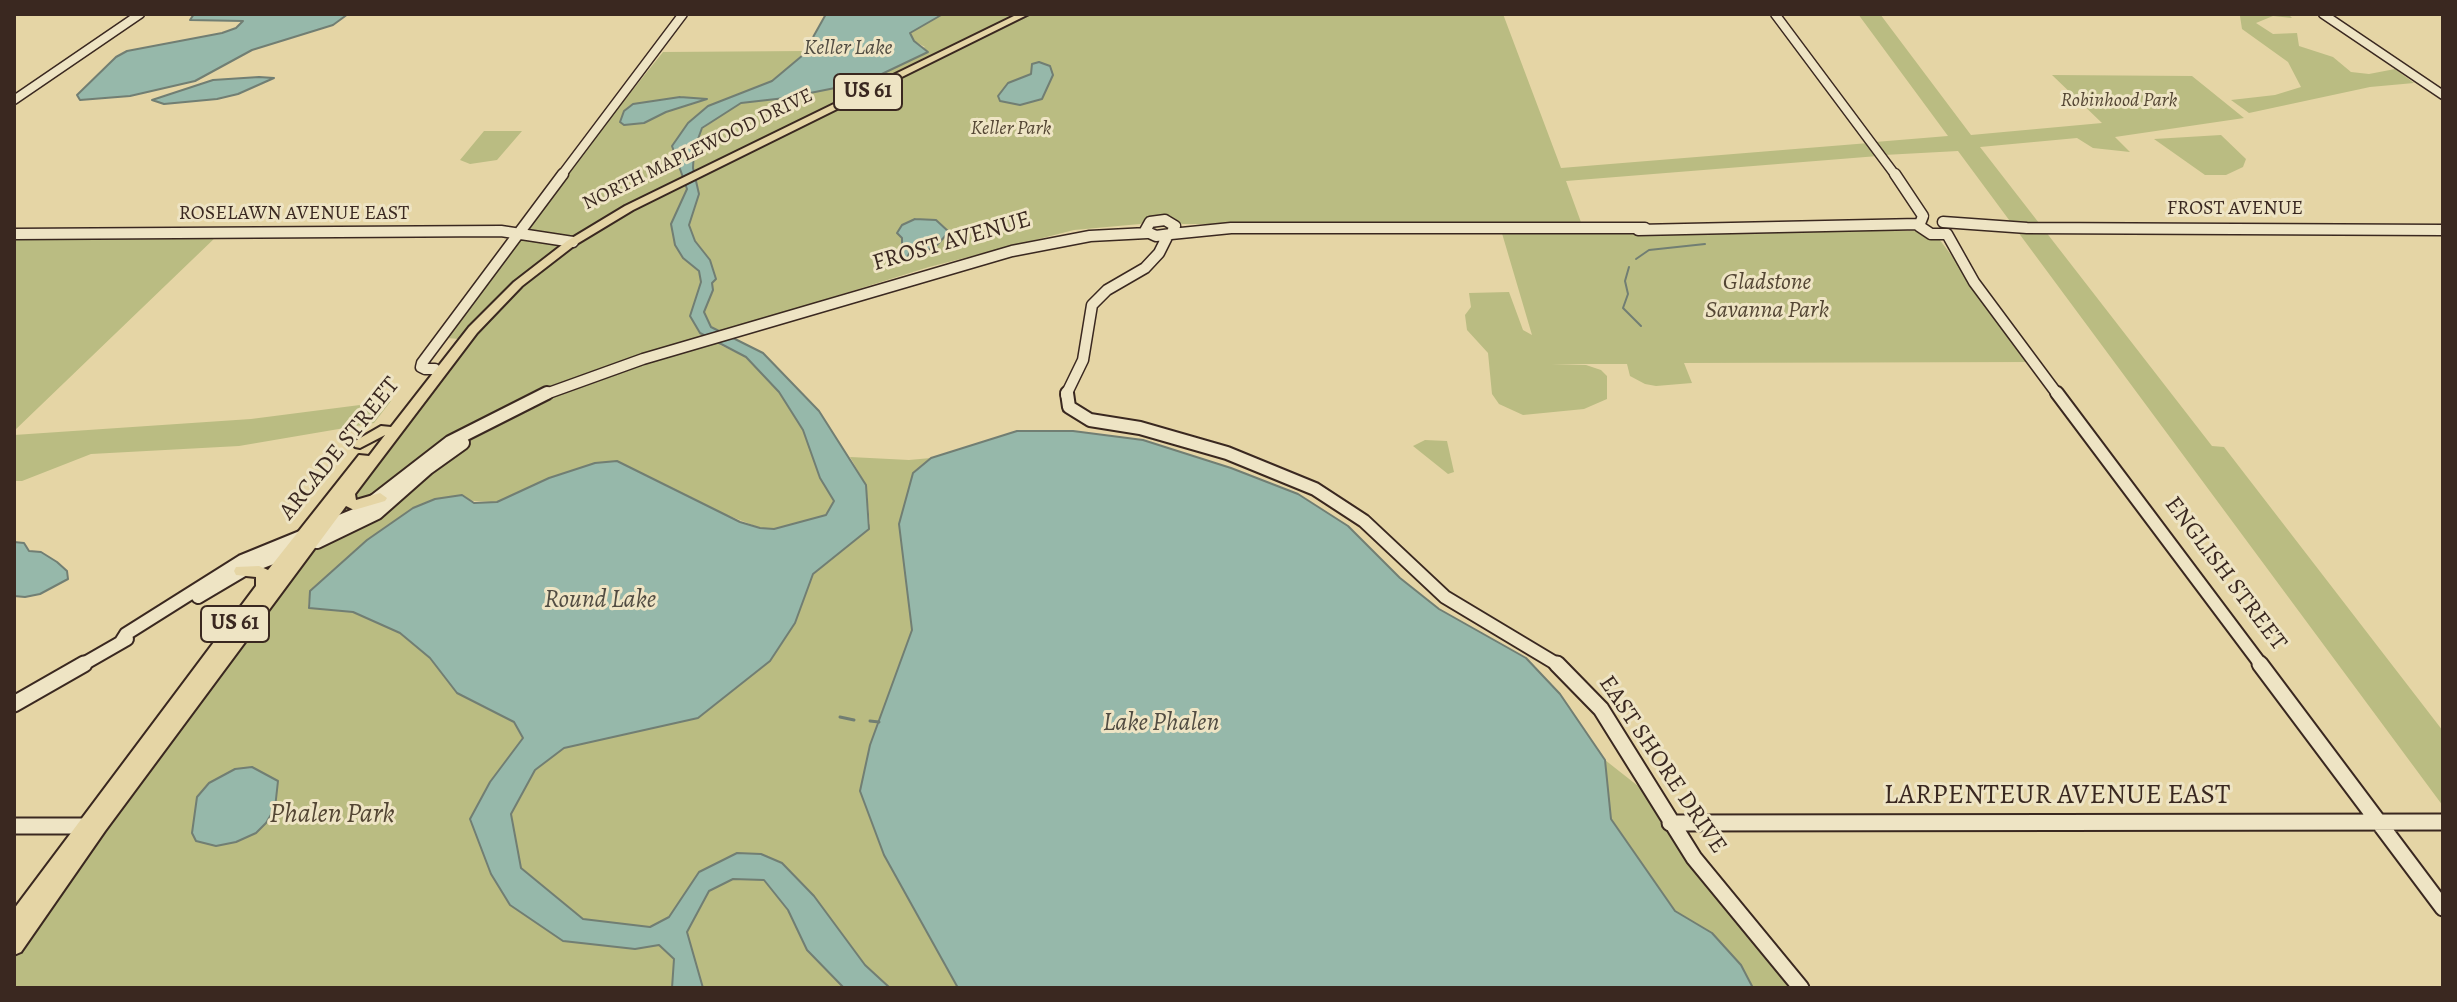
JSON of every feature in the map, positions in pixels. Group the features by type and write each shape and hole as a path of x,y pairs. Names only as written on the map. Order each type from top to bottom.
{"main road":[{"name":"NORTH MAPLEWOOD DRIVE","path":"439,369 502,299 567,240 668,186 1016,14"},
{"name":"NORTH MAPLEWOOD DRIVE","path":"710,165 1025,14"},
{"name":"ARCADE STREET","path":"14,924 392,426 439,369"},
{"name":"ARCADE STREET","path":"14,946 91,826 263,586 348,494 392,426"},
{"path":"360,444 392,426"},
{"path":"348,494 348,500 354,505 380,498"},
{"path":"241,571 259,571 264,575 263,586"}],"street":[{"path":"14,100 140,14"},
{"name":"ARCADE STREET","path":"439,369 421,367 683,14"},
{"name":"ENGLISH STREET","path":"1775,14 1908,192 1923,216 1924,227 1967,270 2443,908"},
{"path":"2323,14 2443,95"},
{"name":"ENGLISH STREET","path":"1908,192 1929,215 1950,227 1948,233 1967,270"},
{"path":"1148,231 1161,220 1170,230"},
{"name":"FROST AVENUE","path":"1924,227 1941,222 2027,228 2443,230"},
{"path":"1148,231 1231,228 1924,227"},
{"name":"FROST AVENUE","path":"1924,227 1948,233 2027,228"},
{"name":"EAST SHORE DRIVE","path":"1170,230 1151,261 1107,290 1092,305 1084,355 1066,395 1069,407 1090,420 1140,428 1227,453 1296,480 1341,503 1445,597 1539,651 1574,677 1601,709 1670,823 1717,888 1801,988"},
{"path":"1148,231 1156,244 1151,261"},
{"name":"FROST AVENUE","path":"304,542 357,514 423,460 484,422 565,385 773,320 1035,246 1109,233 1148,231"},
{"name":"ROSELAWN AVENUE EAST","path":"14,234 522,232 567,240"},
{"name":"FROST AVENUE","path":"304,542 360,524 428,468 493,425 620,367"},
{"path":"14,704 241,571 304,542"},
{"path":"121,642 126,634 242,561 304,542"},
{"name":"LARPENTEUR AVENUE EAST","path":"1670,823 2443,822"},
{"path":"14,826 91,826"}],"green space":[{"path":"943,14 1503,14 1561,168 1869,143 1878,156 1566,181 1582,225 1184,224 1147,221 1074,230 929,267 724,331 721,337 720,345 746,357 779,392 803,430 820,478 835,501 826,515 774,529 760,528 595,463 549,478 497,502 435,499 414,508 367,540 310,591 308,607 353,612 400,633 430,658 457,693 564,748 698,718 770,661 795,623 813,574 870,524 866,485 850,457 931,458 913,473 899,524 912,630 870,745 860,791 884,855 958,988 14,988 14,957 103,832 472,340 447,338 607,122 663,52 806,51 773,81 708,106 688,123 693,168 697,133 730,108 741,103 851,85 925,47 914,41 910,33"},
{"name":"Robinhood Park","path":"1858,14 1880,14 1971,135 2102,123 2052,75 2192,76 2244,118 2115,137 2130,152 2093,148 2077,138 1980,147 2212,446 2224,447 2443,731 2443,806 1958,151 1884,155 1875,142 1948,136"},
{"path":"2236,14 2288,14 2292,18 2273,16 2256,23 2273,34 2297,33 2299,46 2333,57 2351,72 2369,74 2395,69 2414,83 2370,87 2249,113 2231,100 2275,95 2301,87 2288,62 2242,29 2240,16"},
{"path":"484,131 522,131 497,160 470,164 460,160"},
{"path":"2221,135 2246,159 2243,167 2226,175 2205,175 2154,139"},
{"name":"Gladstone Savanna Park","path":"1501,230 1933,231 2032,362 1684,363 1692,383 1656,386 1630,376 1627,364 1551,364 1586,365 1601,370 1607,376 1607,399 1584,409 1523,415 1499,404 1492,394 1488,353 1467,330 1465,315 1471,307 1469,293 1509,292 1523,330 1532,335"},
{"path":"218,235 14,431 14,236"},
{"path":"391,401 374,423 239,446 91,454 22,481 14,481 14,435 251,419"},
{"path":"1425,440 1447,441 1454,472 1448,474 1413,446"},
{"path":"1605,760 1680,819 1710,888 1792,988 1753,988 1741,965 1712,933 1675,911 1611,819"}],"water":[{"path":"194,14 348,14 333,25 252,50 195,81 130,96 80,100 77,95 116,57 127,51 222,33 236,28 243,21 190,20"},
{"name":"Round Lake","path":"826,14 943,14 910,33 914,41 928,52 865,82 785,98 741,103 702,128 694,150 693,168 699,194 689,225 695,241 710,260 716,279 704,312 711,327 763,353 819,411 866,485 869,529 813,574 795,623 770,661 698,718 564,748 535,770 511,814 521,868 583,919 650,927 669,917 699,872 737,853 761,854 782,863 814,896 865,965 890,988 844,988 807,950 788,910 764,880 733,879 709,891 687,932 703,988 672,988 674,959 659,945 635,949 563,941 510,905 491,874 470,819 490,782 523,738 514,722 457,693 430,658 400,633 353,612 309,608 310,591 367,540 413,508 435,499 462,495 474,503 497,502 549,478 595,463 617,461 740,522 760,528 774,529 826,515 834,501 820,478 803,430 779,392 746,357 700,333 690,316 701,282 699,271 683,258 675,245 671,224 687,189 672,146 688,123 708,106 772,81 803,55"},
{"path":"1039,62 1050,66 1053,75 1042,99 1020,105 1000,101 998,96 1008,83 1031,74 1032,64"},
{"path":"274,78 238,94 217,99 164,104 152,100 213,80"},
{"path":"680,97 707,99 666,112 644,123 624,125 620,122 624,111 633,104"},
{"path":"915,219 936,220 949,232 936,246 922,252 910,252 906,260 897,256 902,249 902,238 897,233 902,225"},
{"name":"Lake Phalen","path":"1017,431 1073,431 1143,440 1231,468 1298,494 1348,526 1400,578 1439,609 1526,658 1560,694 1605,760 1611,819 1675,911 1712,933 1741,965 1753,988 958,988 884,855 860,791 870,745 912,630 899,524 913,473 931,458"},
{"path":"14,542 24,543 29,551 41,552 57,562 67,571 68,579 40,594 14,596"},
{"path":"252,767 278,781 275,808 266,823 256,833 236,842 216,846 196,841 192,833 197,797 209,783 235,769"}],"waterway":[{"path":"1636,259 1649,250 1705,244"},
{"path":"1629,267 1625,281 1628,294 1623,308 1641,326"},
{"path":"840,717 854,720"},
{"path":"870,721 879,722"}],"water label":[{"name":"Keller Lake","path":"848,49"}],"park label":[{"name":"Keller Park","path":"1011,129"},
{"name":"Phalen Park","path":"332,815"}]}
